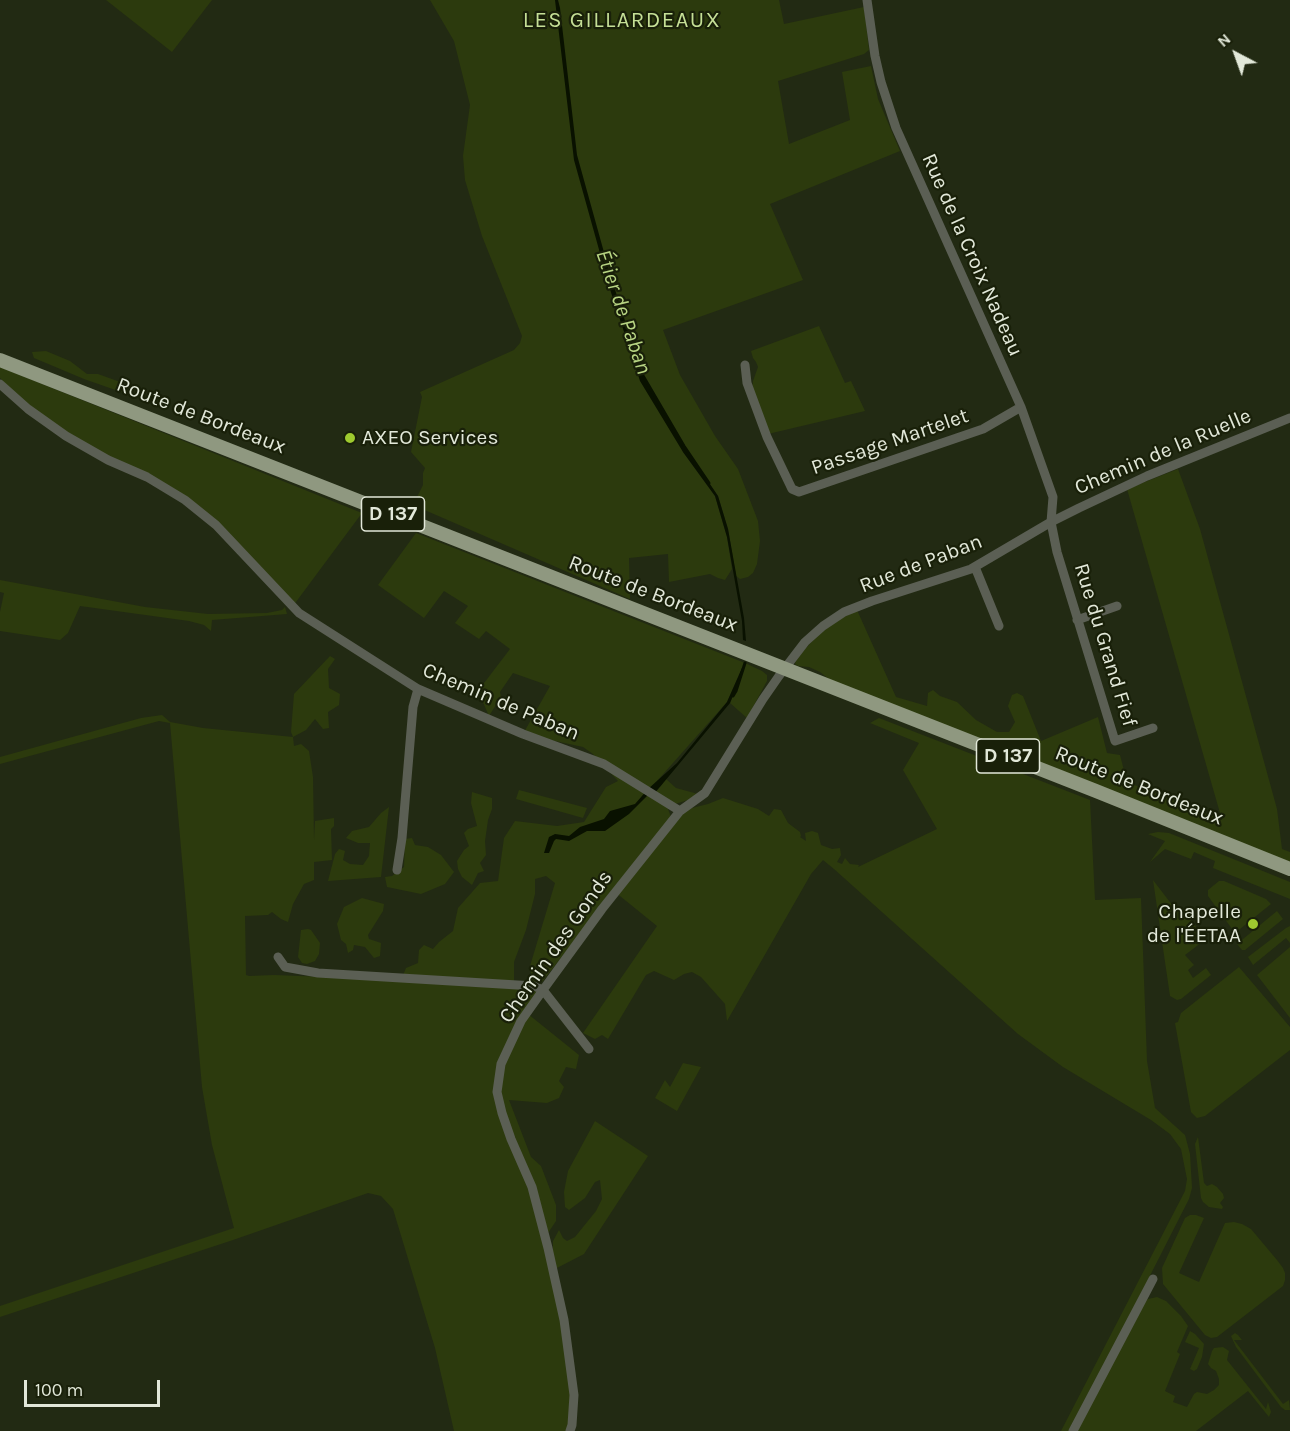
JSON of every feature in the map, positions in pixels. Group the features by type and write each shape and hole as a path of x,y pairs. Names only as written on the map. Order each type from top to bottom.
{"main road":[{"name":"Route de Bordeaux","path":"0,360 1290,869"}],"street":[{"name":"Rue de la Croix Nadeau","path":"867,0 875,56 888,109 1021,407 1053,497 1052,522"},
{"name":"Passage Martelet","path":"745,365 747,383 767,437 792,489 799,492 982,429 1021,407"},
{"name":"Chemin de Paban","path":"0,384 28,409 66,436 108,460 147,477 185,500 216,525 299,613 418,689 522,734 604,764 680,811"},
{"name":"Chemin de la Ruelle","path":"1052,522 1147,476 1290,418"},
{"name":"Rue de Paban","path":"786,669 805,642 844,612 975,567 1052,522"},
{"name":"Rue du Grand Fief","path":"1052,522 1057,552 1115,741 1154,728"},
{"path":"975,567 999,626"},
{"path":"1077,620 1118,606"},
{"name":"Chemin des Gonds","path":"570,1431 574,1395 564,1320 532,1187 502,1113 497,1092 501,1064 521,1021 543,990 602,909 680,811 705,793 763,699 786,669"},
{"path":"397,870 402,838 413,707 418,689"},
{"path":"278,957 285,968 318,973 534,986 543,990 589,1049"},
{"path":"1073,1431 1153,1279"}],"green space":[{"path":"106,0 212,0 172,52"},
{"path":"430,0 779,0 784,24 864,7 869,50 864,54 778,81 789,144 850,120 842,72 871,66 878,99 900,151 770,204 803,280 663,330 680,375 715,436 738,469 758,521 760,541 757,564 753,573 748,577 740,579 736,576 728,529 718,496 684,447 683,452 715,496 727,537 732,569 725,580 710,574 669,582 668,554 629,558 630,599 413,505 423,485 425,468 411,452 422,397 420,392 514,350 522,336 482,236 465,180 463,156 470,105 454,41","holes":["600,248 648,392 612,296"]},
{"path":"819,326 845,383 851,381 865,411 768,434 752,390 758,367 751,351"},
{"path":"46,351 70,361 87,374 98,374 123,383 128,389 124,393 84,379 34,358 32,352"},
{"path":"0,367 362,513 293,606 185,500 72,437 29,408 0,378"},
{"path":"1178,469 1200,529 1277,809 1282,849 1290,852 1290,862 834,683 820,672 795,664 818,635 833,623 857,610 896,697 927,706 928,693 933,690 940,696 957,702 976,720 997,732 1009,732 1015,722 1008,706 1012,695 1017,693 1023,696 1041,741 1098,717 1107,753 1120,755 1127,782 1222,820 1127,489"},
{"path":"416,533 745,663 767,675 767,681 747,718 730,703 744,669 742,668 727,702 657,781 660,787 666,779 676,788 698,794 675,804 665,801 671,817 542,982 532,982 530,966 555,883 546,876 535,879 535,894 526,930 514,962 514,985 543,990 528,1014 579,1055 576,1069 566,1067 559,1081 564,1087 559,1098 547,1103 509,1100 531,1157 541,1166 556,1205 556,1221 548,1233 548,1248 570,1360 570,1431 454,1431 435,1348 393,1209 381,1196 368,1193 0,1317 0,1306 234,1228 212,1145 202,1087 170,723 159,721 0,764 0,757 141,718 162,715 170,722 203,728 293,737 294,746 301,744 309,751 313,777 314,840 315,821 334,818 334,826 331,829 332,860 314,862 314,880 304,884 293,904 288,922 272,912 268,915 245,916 246,975 401,980 406,968 418,963 419,950 424,945 433,949 453,931 458,908 480,883 498,881 504,838 515,821 557,826 584,822 606,787 618,781 593,754 583,747 523,734 550,686 513,673 500,692 501,697 489,716 478,691 510,649 486,631 479,639 455,623 468,606 444,591 424,618 378,585"},
{"path":"0,580 145,607 208,614 267,613 282,610 285,607 287,614 212,620 211,631 204,625 189,621 80,606 68,633 60,640 0,631 0,612 4,593 0,592"},
{"path":"330,656 335,659 328,669 329,688 340,694 339,705 328,712 329,728 323,729 315,719 306,730 293,737 291,732 294,694"},
{"path":"879,718 1090,800 1095,900 1141,898 1147,1061 1155,1108 1185,1135 1190,1154 1192,1188 1189,1199 1071,1431 1061,1431 1185,1191 1187,1179 1181,1149 1170,1134 1063,1067 1018,1034 823,860 811,874 727,1021 725,1004 701,977 692,972 674,980 654,971 646,975 608,1039 602,1035 595,1039 583,1033 657,926 615,892 684,810 723,798 758,809 769,816 774,809 781,810 788,823 800,832 800,837 806,841 805,833 812,831 818,833 821,845 832,849 840,848 841,855 837,862 842,864 845,858 850,864 859,865 858,867 937,829 903,770 919,743 870,723"},
{"path":"519,790 587,808 583,818 516,799"},
{"path":"472,792 492,798 492,809 485,841 486,855 480,863 484,871 478,873 472,885 462,877 457,861 469,846 464,833 477,826 471,803"},
{"path":"389,807 381,877 328,881 335,854 339,849 345,851 343,860 350,864 363,865 369,856 370,843 358,843 346,838 352,831 369,827"},
{"path":"1169,833 1290,882 1290,899 1213,868 1215,861 1194,852 1191,859 1165,849 1150,862 1165,841 1148,834"},
{"path":"412,838 415,845 428,847 441,855 454,872 445,884 421,894 387,887 385,877 392,876 404,867 405,839"},
{"path":"1153,880 1176,910 1182,910 1206,939 1185,955 1194,965 1188,970 1193,978 1206,968 1211,975 1177,1000 1170,996"},
{"path":"1219,881 1266,899 1271,904 1235,933 1208,896 1208,890"},
{"path":"362,898 384,904 383,911 368,935 369,939 381,943 380,956 374,958 365,947 354,945 353,950 348,953 346,944 341,940 337,924 344,907"},
{"path":"1277,911 1283,919 1245,950 1242,950 1237,944"},
{"path":"1290,926 1290,943 1286,938 1253,965 1248,957"},
{"path":"308,929 320,943 319,954 315,961 307,964 302,963 298,957 301,930"},
{"path":"1290,947 1290,1018 1257,975"},
{"path":"1239,967 1290,1027 1290,1050 1205,1116 1197,1118 1191,1112 1175,1023 1178,1022 1181,1013"},
{"path":"683,1063 701,1067 677,1111 655,1098 665,1080 670,1087"},
{"path":"595,1121 648,1156 584,1254 555,1269 553,1241 559,1230 567,1241 575,1237 596,1211 602,1199 600,1180 595,1182 585,1198 569,1210 565,1207 564,1192 568,1171"},
{"path":"1198,1137 1204,1183 1207,1186 1212,1184 1223,1194 1224,1198 1220,1203 1222,1209 1209,1207 1201,1198 1195,1144"},
{"path":"1190,1215 1204,1218 1179,1273 1199,1282 1225,1223 1234,1222 1251,1229 1285,1273 1283,1286 1217,1337 1211,1338 1205,1335 1163,1284 1162,1268 1185,1218"},
{"path":"1157,1297 1166,1301 1188,1326 1165,1391 1175,1396 1173,1402 1187,1407 1194,1394 1197,1392 1207,1394 1219,1385 1216,1371 1208,1364 1214,1348 1223,1347 1229,1351 1227,1360 1266,1409 1268,1402 1271,1412 1269,1417 1248,1391 1196,1431 1076,1431 1142,1304 1148,1299"},
{"path":"1190,1331 1204,1344 1202,1357 1194,1371 1190,1369 1199,1348 1185,1342"},
{"path":"1235,1333 1242,1340 1234,1340 1283,1404 1289,1400 1290,1410 1281,1407 1236,1347 1231,1336"}],"shaded area":[{"path":"555,0 558,0 560,8 577,155 610,274 643,377 679,438 718,496 728,529 746,641 743,640 742,621 727,537 715,496 683,452 640,381 610,289 574,160"},
{"path":"742,668 744,669 730,703 654,794 651,792 629,814 605,831 587,831 569,841 556,839 549,853 544,853 549,837 555,834 569,836 580,827 604,819 610,811 635,804 677,763 727,702"}],"waterway":[{"name":"Étier de Paban","path":"642,374 684,446 709,483"},
{"name":"Étier de Paban","path":"733,696 745,663"}],"place":[{"name":"AXEO Services","path":"350,438"},
{"name":"Chapelle de l'ÉETAA","path":"1253,924"}],"district":[{"name":"LES GILLARDEAUX","path":"622,21"}]}
